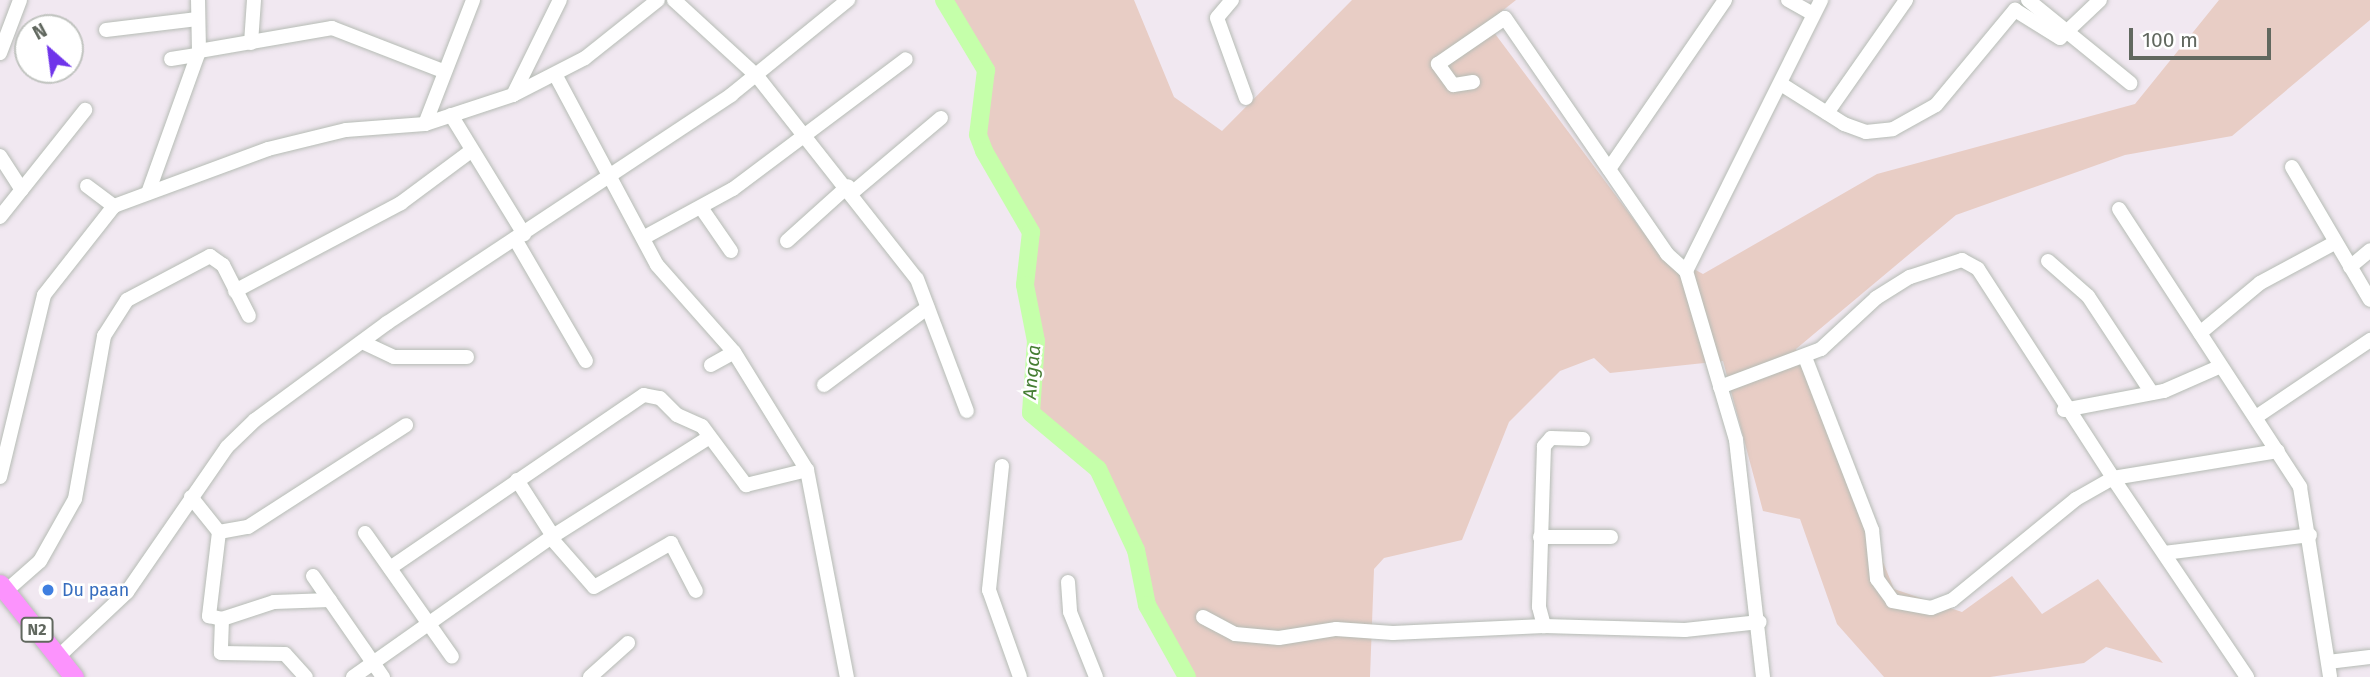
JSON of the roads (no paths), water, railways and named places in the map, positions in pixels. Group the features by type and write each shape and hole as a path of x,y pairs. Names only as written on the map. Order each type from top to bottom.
{"highway":[{"name":"N2","path":"3,588 72,676"}],"street":[{"path":"0,53 20,0"},
{"path":"148,193 198,53 198,0"},
{"path":"251,43 254,0"},
{"path":"425,124 443,71 473,0"},
{"path":"513,95 560,0"},
{"path":"0,477 44,295 114,206 268,149 346,130 425,124 513,95 556,76 658,0"},
{"path":"674,0 757,76 851,189 916,279 967,411"},
{"path":"58,657 127,592 191,497 255,420 362,342 610,180 757,76 848,0"},
{"path":"1232,0 1217,18 1246,98"},
{"path":"1609,169 1725,0"},
{"path":"1788,0 1813,14"},
{"path":"1686,271 1821,0"},
{"path":"1827,113 1906,0"},
{"path":"2028,0 2069,29 2130,83"},
{"path":"1781,84 1827,113 1866,132 1893,129 1936,105 2015,10 2060,38 2100,0"},
{"path":"1473,82 1453,85 1438,64 1505,18 1667,254 1686,271 1736,440 1760,622 1763,677"},
{"path":"106,30 197,19"},
{"path":"170,59 332,27 443,71"},
{"path":"643,238 702,209 906,59"},
{"path":"556,76 657,265 734,352 807,470 847,677"},
{"path":"0,217 85,110"},
{"path":"451,115 586,361"},
{"path":"787,241 941,118"},
{"path":"236,290 401,204 471,151"},
{"path":"0,156 22,190"},
{"path":"2292,167 2370,300"},
{"path":"87,186 114,206"},
{"path":"702,209 731,251"},
{"path":"2119,209 2301,487 2329,670 2370,657"},
{"path":"2200,333 2260,283 2336,242"},
{"path":"2350,267 2370,250"},
{"path":"3,588 40,561 75,499 104,336 127,300 203,256 217,259 248,316"},
{"path":"1720,387 1805,357 1876,298 1910,277 1962,260 1978,269 2064,410 2247,677"},
{"path":"2048,261 2088,296 2152,393"},
{"path":"824,385 927,309"},
{"path":"2256,417 2370,340"},
{"path":"362,342 394,357 467,357"},
{"path":"710,365 734,352"},
{"path":"1805,357 1872,530 1877,579 1893,601 1931,608 1952,600 2076,499 2113,478 2278,451"},
{"path":"2064,410 2152,393 2221,366"},
{"path":"390,568 644,396 660,398 677,415 702,426 708,438 718,442 746,485 807,470"},
{"path":"219,532 248,527 406,425"},
{"path":"353,677 552,537 708,438"},
{"path":"1544,626 1540,537 1544,446 1551,438 1583,439"},
{"path":"1002,466 989,590 1020,677"},
{"path":"517,480 552,537 594,587 671,543 696,591"},
{"path":"191,497 219,532 207,613 222,619 274,602 330,600"},
{"path":"365,533 452,657"},
{"path":"2164,553 2310,534"},
{"path":"1540,537 1611,537"},
{"path":"313,576 383,677"},
{"path":"1068,582 1070,612 1096,677"},
{"path":"1203,617 1235,634 1279,638 1336,629 1393,633 1544,626 1673,630 1760,622"},
{"path":"222,619 221,653 285,654 306,677"},
{"path":"594,676 628,643"}],"waterway":[{"name":"Angaa","path":"944,0 986,70 978,135 984,151 1031,232 1025,285 1036,341 1031,413 1098,469 1136,550 1147,605 1187,677"}],"place":[{"name":"Du paan","path":"48,590"}]}
